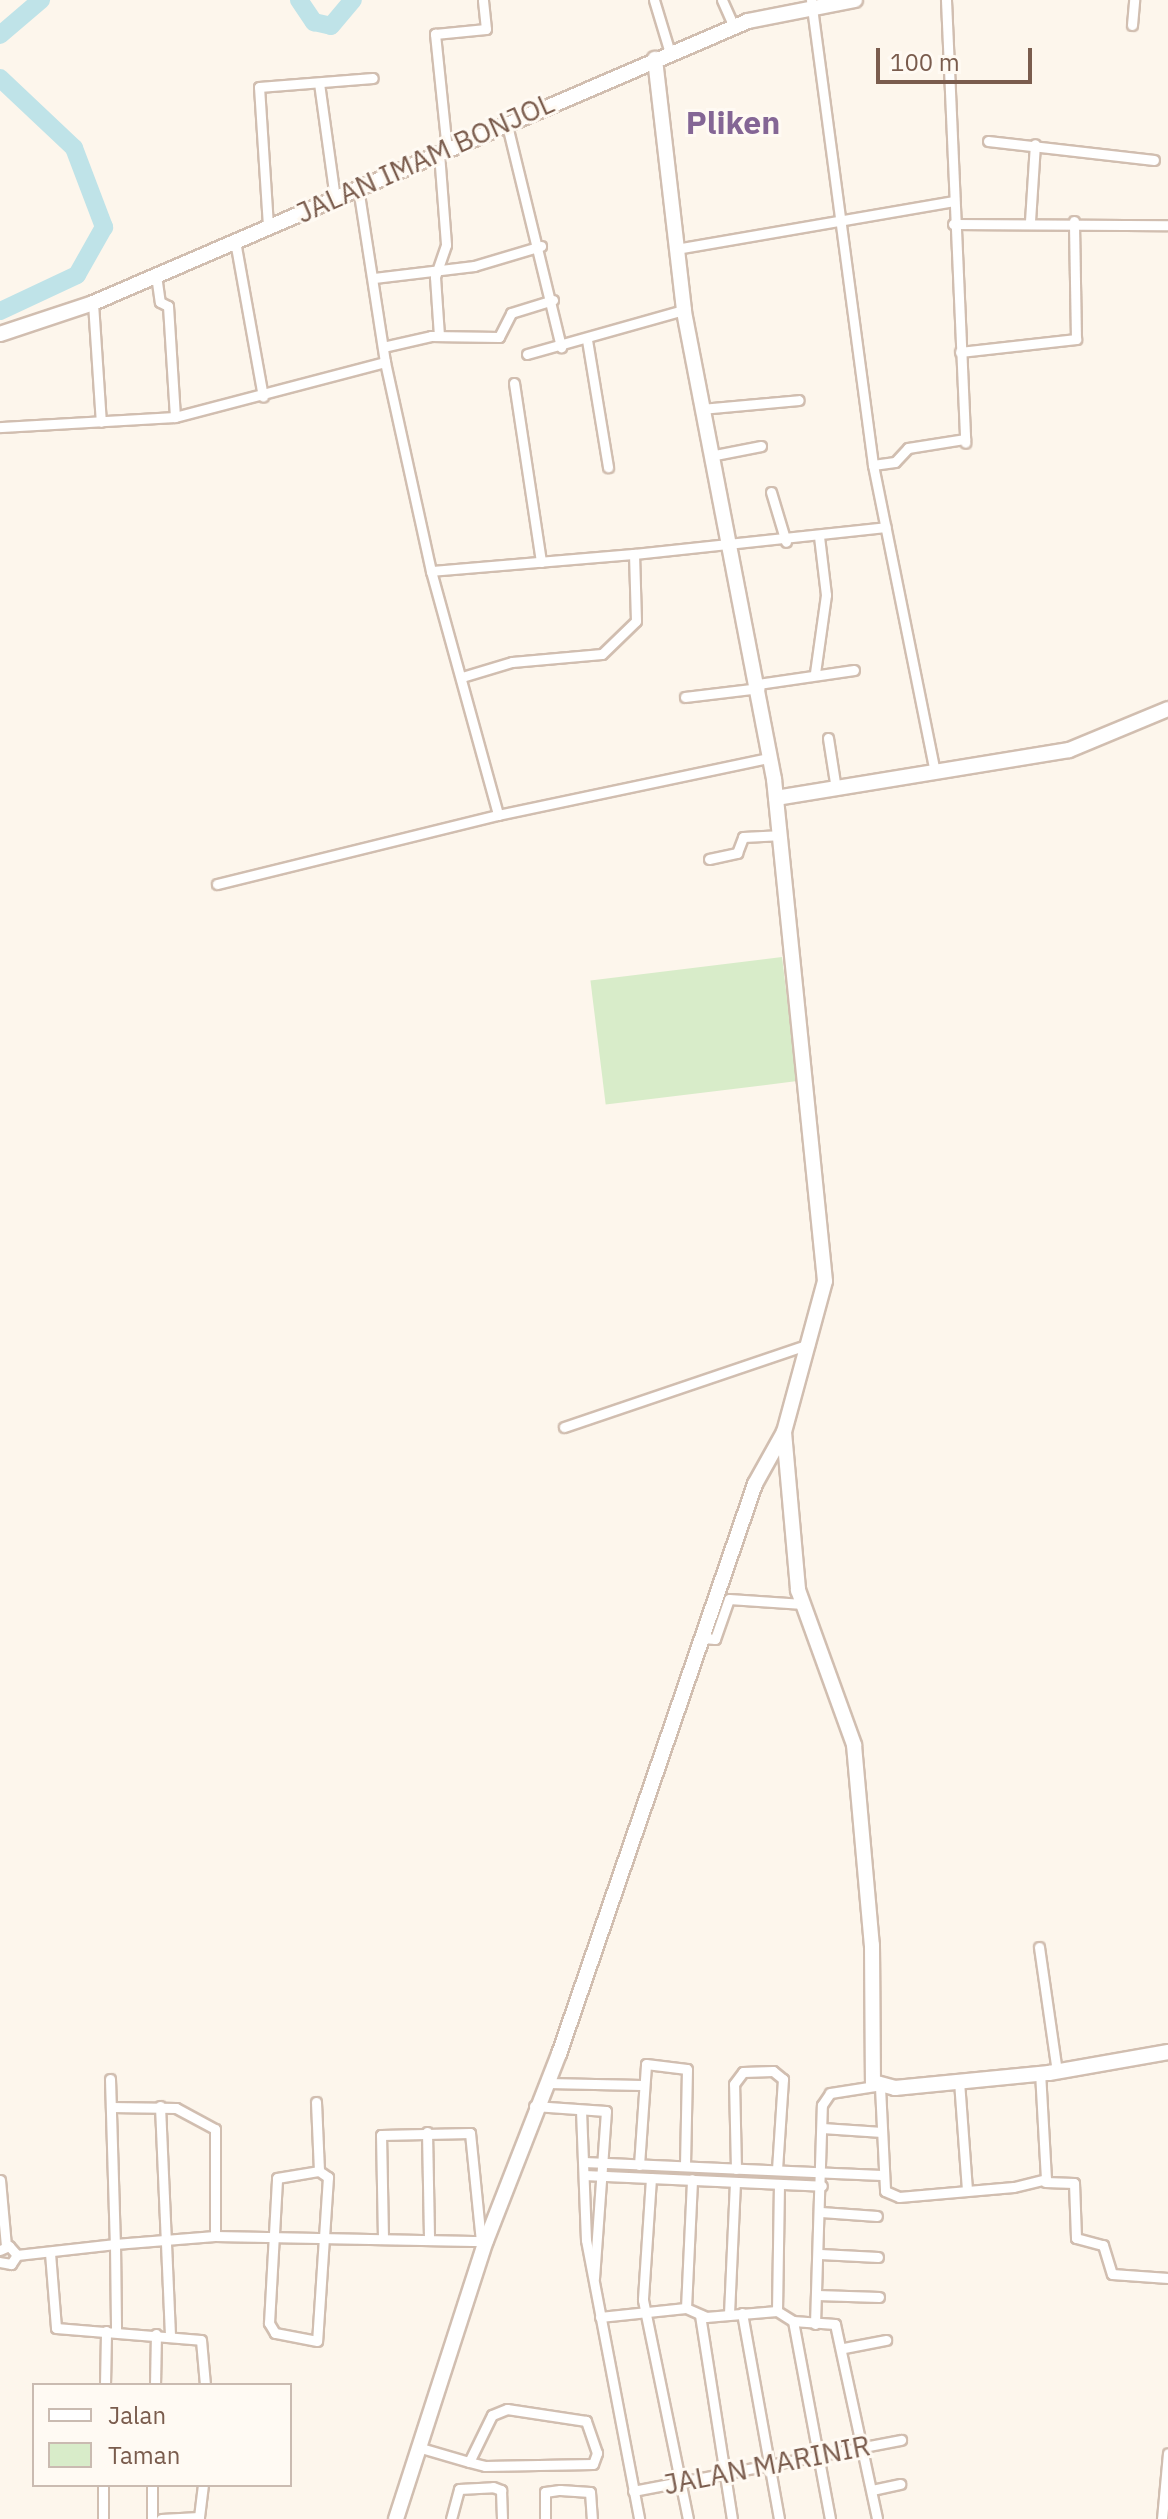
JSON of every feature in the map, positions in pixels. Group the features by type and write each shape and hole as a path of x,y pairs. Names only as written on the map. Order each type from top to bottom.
{"street":[{"path":"439,335 436,270 446,245 435,34 485,30 483,0"},
{"path":"654,0 670,53"},
{"path":"722,0 734,27"},
{"name":"JALAN IMAM BONJOL","path":"0,334 93,303 335,199 506,121 734,27 811,3 855,0"},
{"path":"873,465 895,462 908,448 965,441 953,224 946,0"},
{"path":"1132,25 1134,0"},
{"path":"811,3 845,221 873,465 935,773"},
{"path":"396,2519 484,2242 534,2106 548,2083 755,1484 784,1432 825,1281 776,803 758,686 710,456 684,310 655,59"},
{"path":"268,226 258,91 373,78"},
{"path":"319,83 335,199"},
{"path":"506,121 541,246 561,347"},
{"path":"988,141 1154,160"},
{"path":"1030,221 1035,144"},
{"path":"358,188 385,362 431,571 498,815"},
{"path":"676,249 954,201"},
{"path":"953,224 1074,221 1168,225"},
{"path":"960,352 1076,339 1074,221"},
{"path":"235,241 263,396"},
{"path":"374,278 436,270 541,246"},
{"path":"156,275 160,302 168,306 175,417"},
{"path":"383,347 439,335 499,337 514,311 553,300"},
{"path":"93,303 101,422"},
{"path":"527,354 587,340 684,310"},
{"path":"587,340 608,467"},
{"path":"0,427 175,417 385,362"},
{"path":"514,383 541,562"},
{"path":"701,409 799,400"},
{"path":"710,456 761,446"},
{"path":"771,492 786,542"},
{"path":"431,571 728,544 786,542 886,527"},
{"path":"815,673 826,595 819,536"},
{"path":"462,677 512,662 602,654 636,621 634,554"},
{"path":"685,697 758,686 815,673 854,670"},
{"path":"776,803 836,789 1069,750 1168,709"},
{"path":"828,738 836,789"},
{"path":"217,884 498,815 769,758"},
{"path":"709,859 737,853 743,837 778,832"},
{"path":"564,1427 809,1344"},
{"path":"784,1432 803,1604 854,1745 870,1907 882,2175 891,2195 1073,2182 1076,2238 1103,2245 1112,2274 1168,2280"},
{"path":"703,1638 715,1639 729,1599 803,1604"},
{"path":"1039,1947 1057,2072"},
{"path":"815,2324 820,2254 822,2128 830,2093 1057,2072 1168,2052"},
{"path":"639,2165 641,2085 646,2064 687,2069 685,2166"},
{"path":"736,2169 734,2084 743,2072 773,2071 783,2079 777,2170"},
{"path":"1040,2073 1045,2182"},
{"path":"105,2383 115,2244 110,2079"},
{"path":"959,2081 967,2190"},
{"path":"548,2083 641,2085"},
{"path":"316,2102 319,2171"},
{"path":"111,2107 160,2106 216,2131 215,2236"},
{"path":"160,2106 170,2335"},
{"path":"534,2106 606,2111 594,2278"},
{"path":"581,2110 594,2278 639,2519"},
{"path":"822,2128 882,2132"},
{"path":"383,2238 381,2135 427,2132 475,2134 484,2242"},
{"path":"427,2132 429,2239"},
{"path":"584,2162 882,2175"},
{"path":"319,2171 328,2177 327,2236 317,2341 271,2330 279,2174 319,2171"},
{"path":"584,2175 822,2186"},
{"path":"651,2178 645,2312 688,2519"},
{"path":"686,2308 692,2179"},
{"path":"0,2180 3,2248 17,2255 165,2238 215,2236 327,2236 484,2242"},
{"path":"729,2314 735,2182"},
{"path":"777,2311 779,2184"},
{"path":"821,2212 877,2216"},
{"path":"50,2253 53,2324 170,2335 204,2343 205,2383"},
{"path":"820,2254 878,2257"},
{"path":"0,2262 11,2264 17,2255"},
{"path":"817,2295 879,2297"},
{"path":"600,2317 686,2308 700,2315 777,2311 793,2321 835,2324 844,2348 877,2519"},
{"path":"742,2313 779,2519"},
{"path":"700,2315 732,2519"},
{"path":"793,2321 815,2456 830,2519"},
{"path":"155,2383 156,2334"},
{"path":"844,2348 886,2340"},
{"path":"421,2448 469,2462 593,2464 597,2453 586,2421 507,2409 492,2415 469,2462"},
{"name":"JALAN MARINIR","path":"633,2491 901,2440"},
{"path":"1162,2519 1168,2453"},
{"path":"872,2490 900,2484"},
{"path":"103,2487 103,2519"},
{"path":"152,2487 152,2519"},
{"path":"161,2519 202,2515 203,2487"},
{"path":"454,2519 459,2489 499,2487 502,2519"},
{"path":"545,2519 545,2492 574,2490 590,2492 592,2519"}],"green space":[{"path":"782,957 797,1081 606,1105 590,981"}],"waterway":[{"path":"0,35 41,0"},
{"path":"299,0 314,22 331,26 353,0"},
{"path":"0,78 74,148 104,227 77,275 0,311"}],"district":[{"name":"Pliken","path":"733,122"}]}
